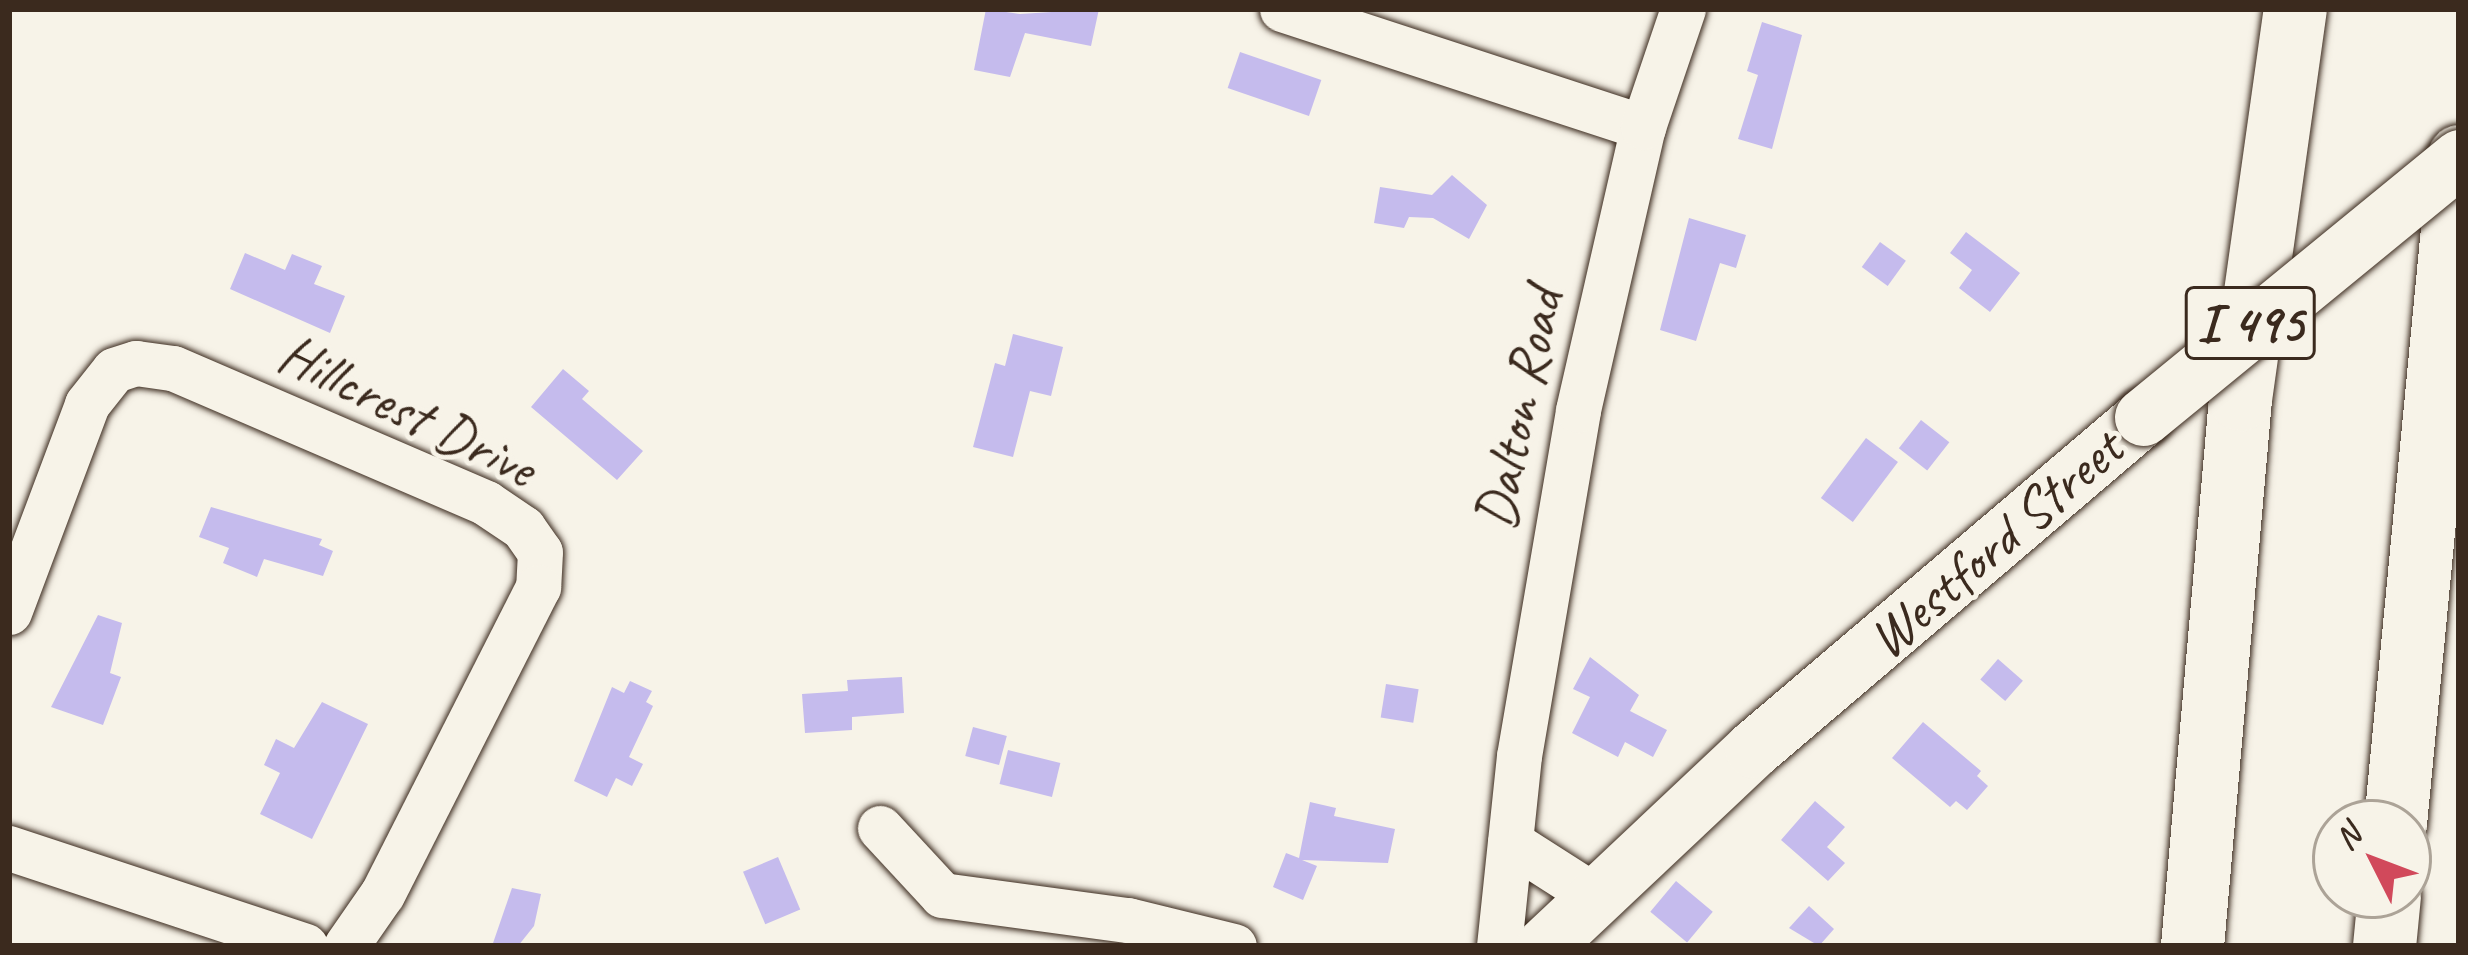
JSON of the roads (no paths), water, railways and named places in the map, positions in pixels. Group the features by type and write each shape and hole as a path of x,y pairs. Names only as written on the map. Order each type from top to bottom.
{"highway":[{"name":"I 495","path":"2192,946 2240,399 2295,9"},
{"path":"2397,799 2459,157"}],"main road":[{"name":"Westford Street","path":"1544,946 1593,895 2143,417 2459,157"}],"street":[{"path":"1282,9 1643,127"},
{"name":"Dalton Road","path":"1499,946 1545,580 1643,127 1684,9"},
{"name":"Hillcrest Drive","path":"9,612 87,404 125,365 173,368 486,503 523,528 540,551 538,587 382,894 346,946"},
{"path":"880,828 942,895 1128,920 1234,946"},
{"path":"1510,842 1593,895"},
{"path":"9,848 305,946"}]}
